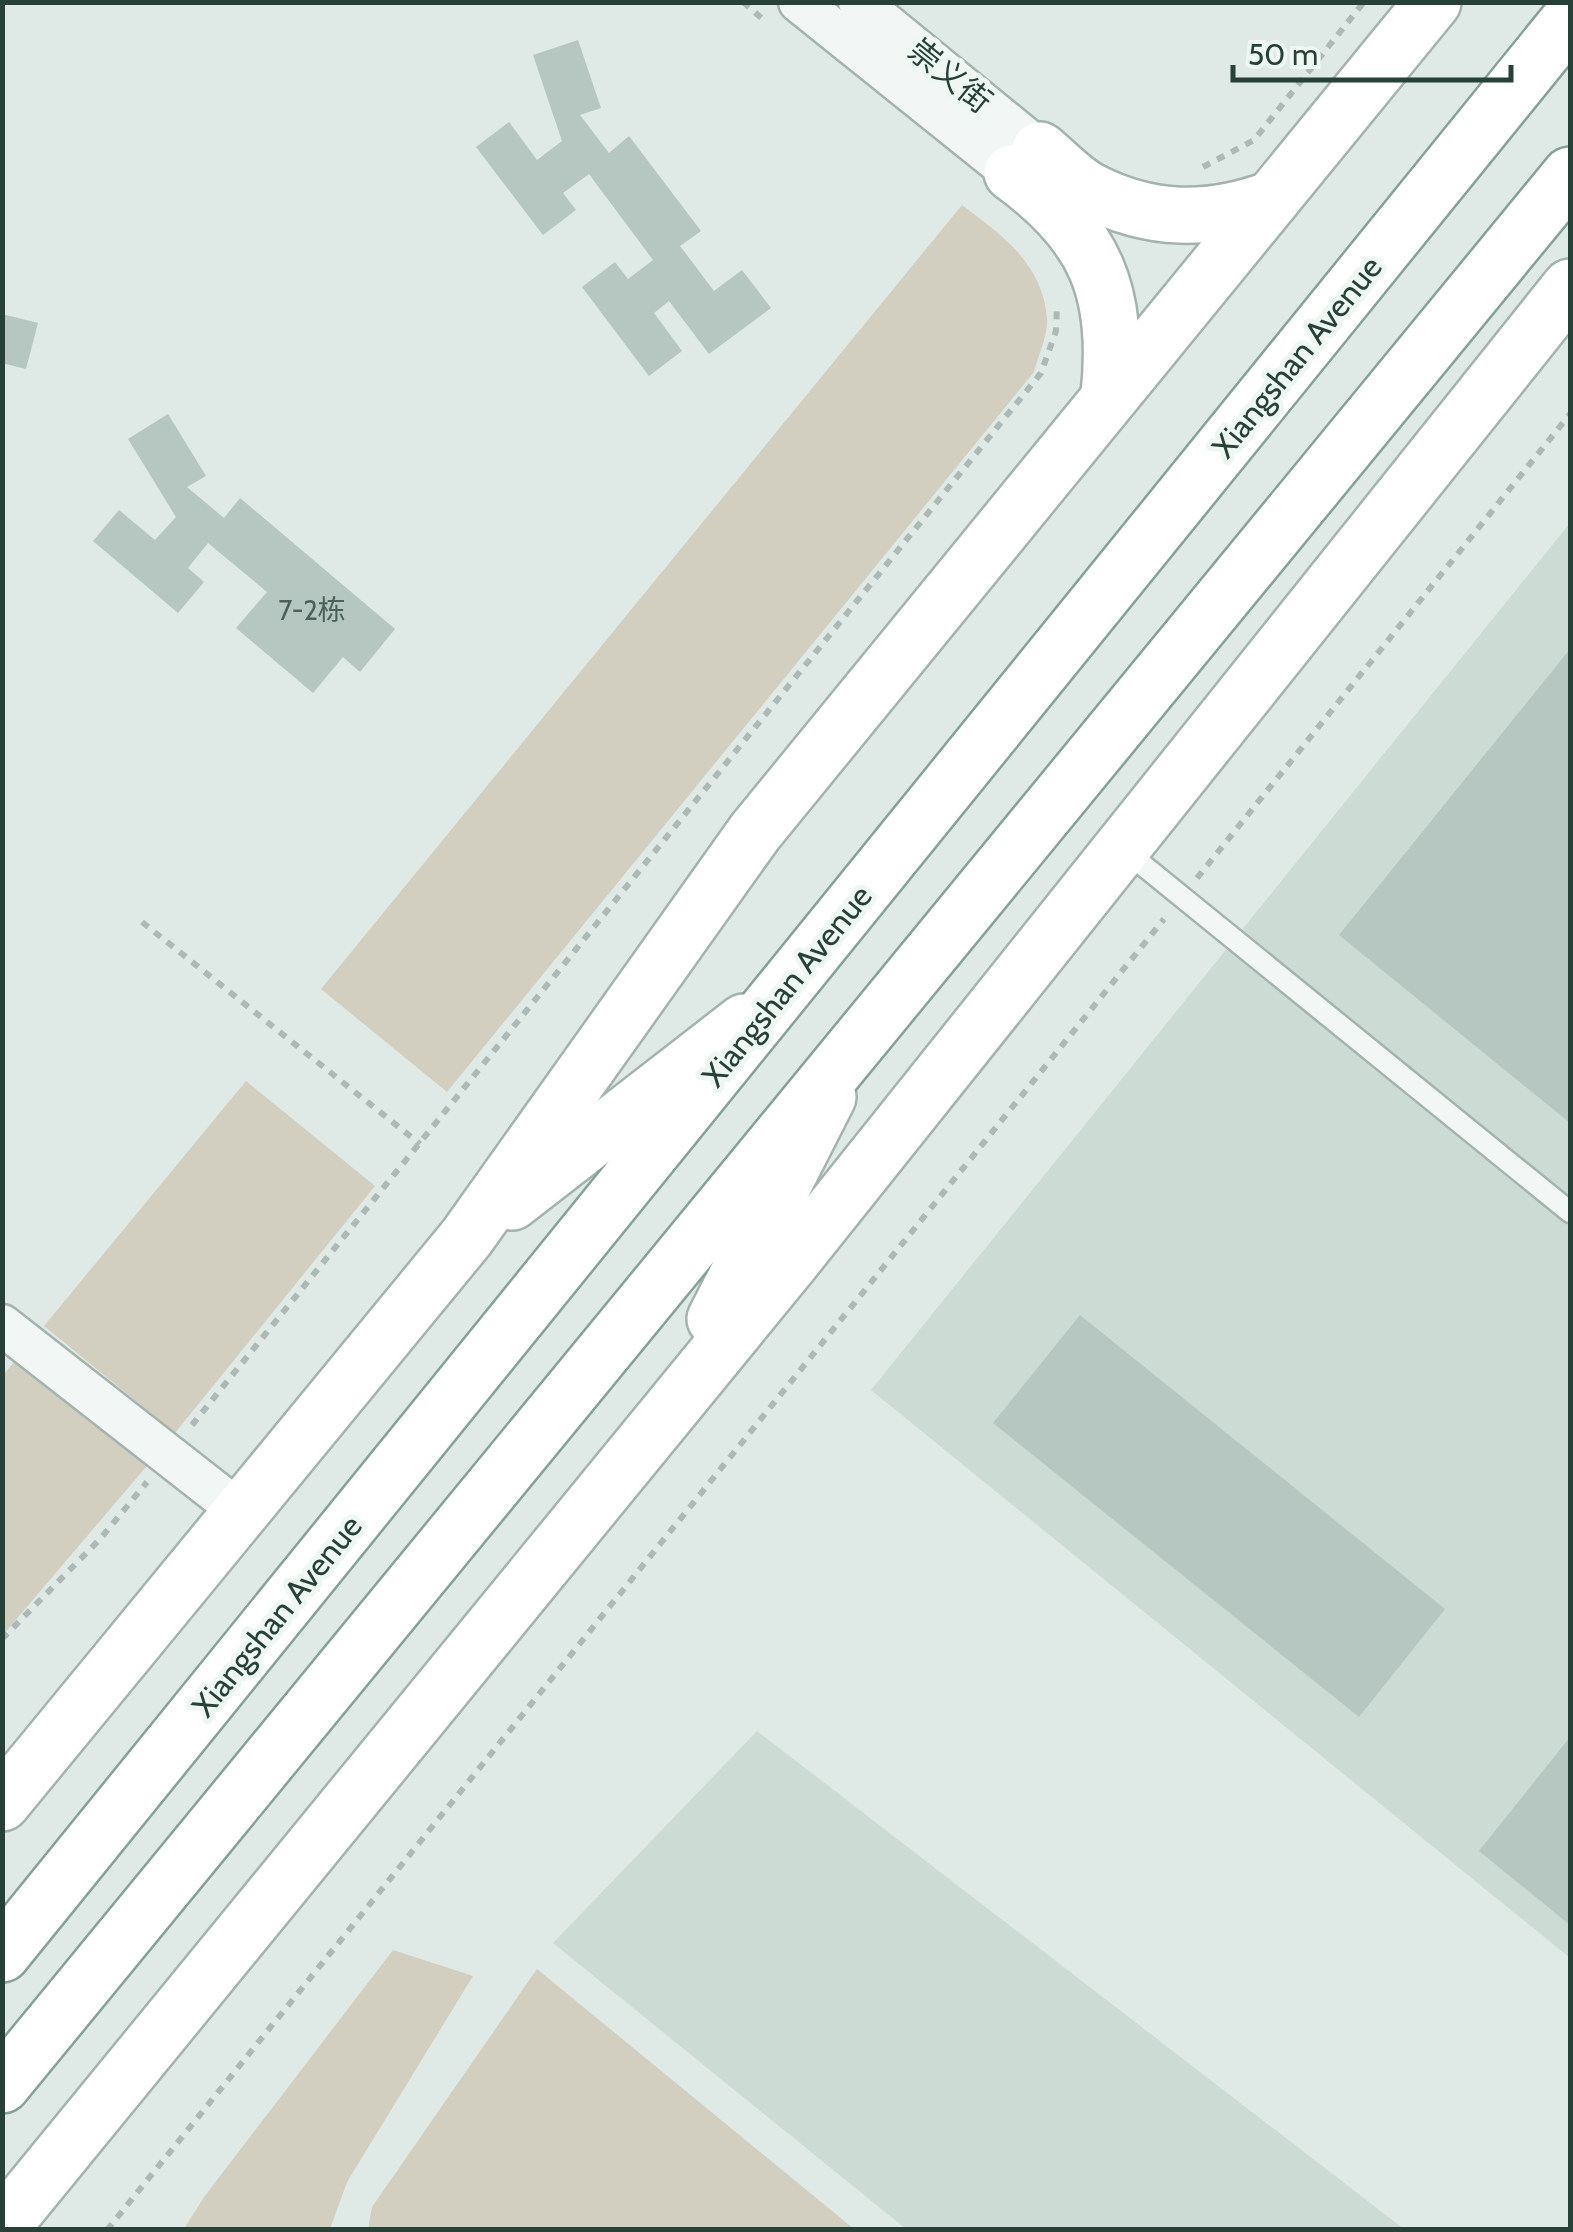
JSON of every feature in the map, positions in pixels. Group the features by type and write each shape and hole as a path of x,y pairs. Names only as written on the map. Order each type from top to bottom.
{"main road":[{"path":"2,1803 466,1237 755,832 1433,2"},
{"name":"Xiangshan Avenue","path":"2,1954 1570,19"},
{"path":"1026,161 1143,212 1175,217 1208,217 1272,199"},
{"path":"1026,161 1046,198 1074,230 1096,266 1110,308 1114,352 1109,395"},
{"path":"2,2085 1570,175"},
{"path":"2,2227 25,2187 666,1416 1570,287"},
{"path":"466,1237 782,992"},
{"path":"666,1416 851,1053"}],"street":[{"name":"崇义街","path":"859,2 1026,161"},
{"path":"786,15 1026,161"},
{"path":"2,1325 241,1512"}],"lane":[{"path":"1122,848 1570,1212"}],"path":[{"path":"742,2 786,15"},
{"path":"1199,168 1254,140 1364,2"},
{"path":"2,1639 101,1538 1041,374 1056,331 1056,296"},
{"path":"107,2230 1570,414"},
{"path":"142,922 420,1144"}],"shaded area":[{"path":"962,205 1006,240 1038,282 1047,325 1034,372 447,1092 321,989"},
{"path":"1570,523 1570,1958 871,1390"},
{"path":"246,1081 375,1186 175,1433 44,1326"},
{"path":"16,1360 151,1461 3,1635 2,1376"},
{"path":"757,1731 1404,2229 906,2229 553,1943"},
{"path":"393,1950 473,1976 347,2182 330,2229 184,2229 204,2197"},
{"path":"537,1969 854,2229 368,2229 372,2207"}],"building":[{"path":"578,40 601,108 580,115 609,153 629,136 701,231 680,246 714,291 742,270 771,308 709,354 669,301 654,313 682,351 649,376 582,287 615,262 628,279 653,260 589,174 563,193 576,210 543,235 476,147 509,122 537,160 562,141 533,55"},
{"path":"2,314 38,323 26,369 2,363"},
{"path":"168,414 206,476 187,487 224,518 240,498 395,629 360,672 343,657 313,693 236,628 267,592 208,543 188,568 204,582 178,613 93,541 119,510 155,540 176,517 128,439"},
{"path":"1570,649 1570,1123 1339,935"},
{"path":"1080,1315 1445,1609 1359,1717 993,1423"},
{"path":"1570,1737 1570,1925 1479,1851"}]}
